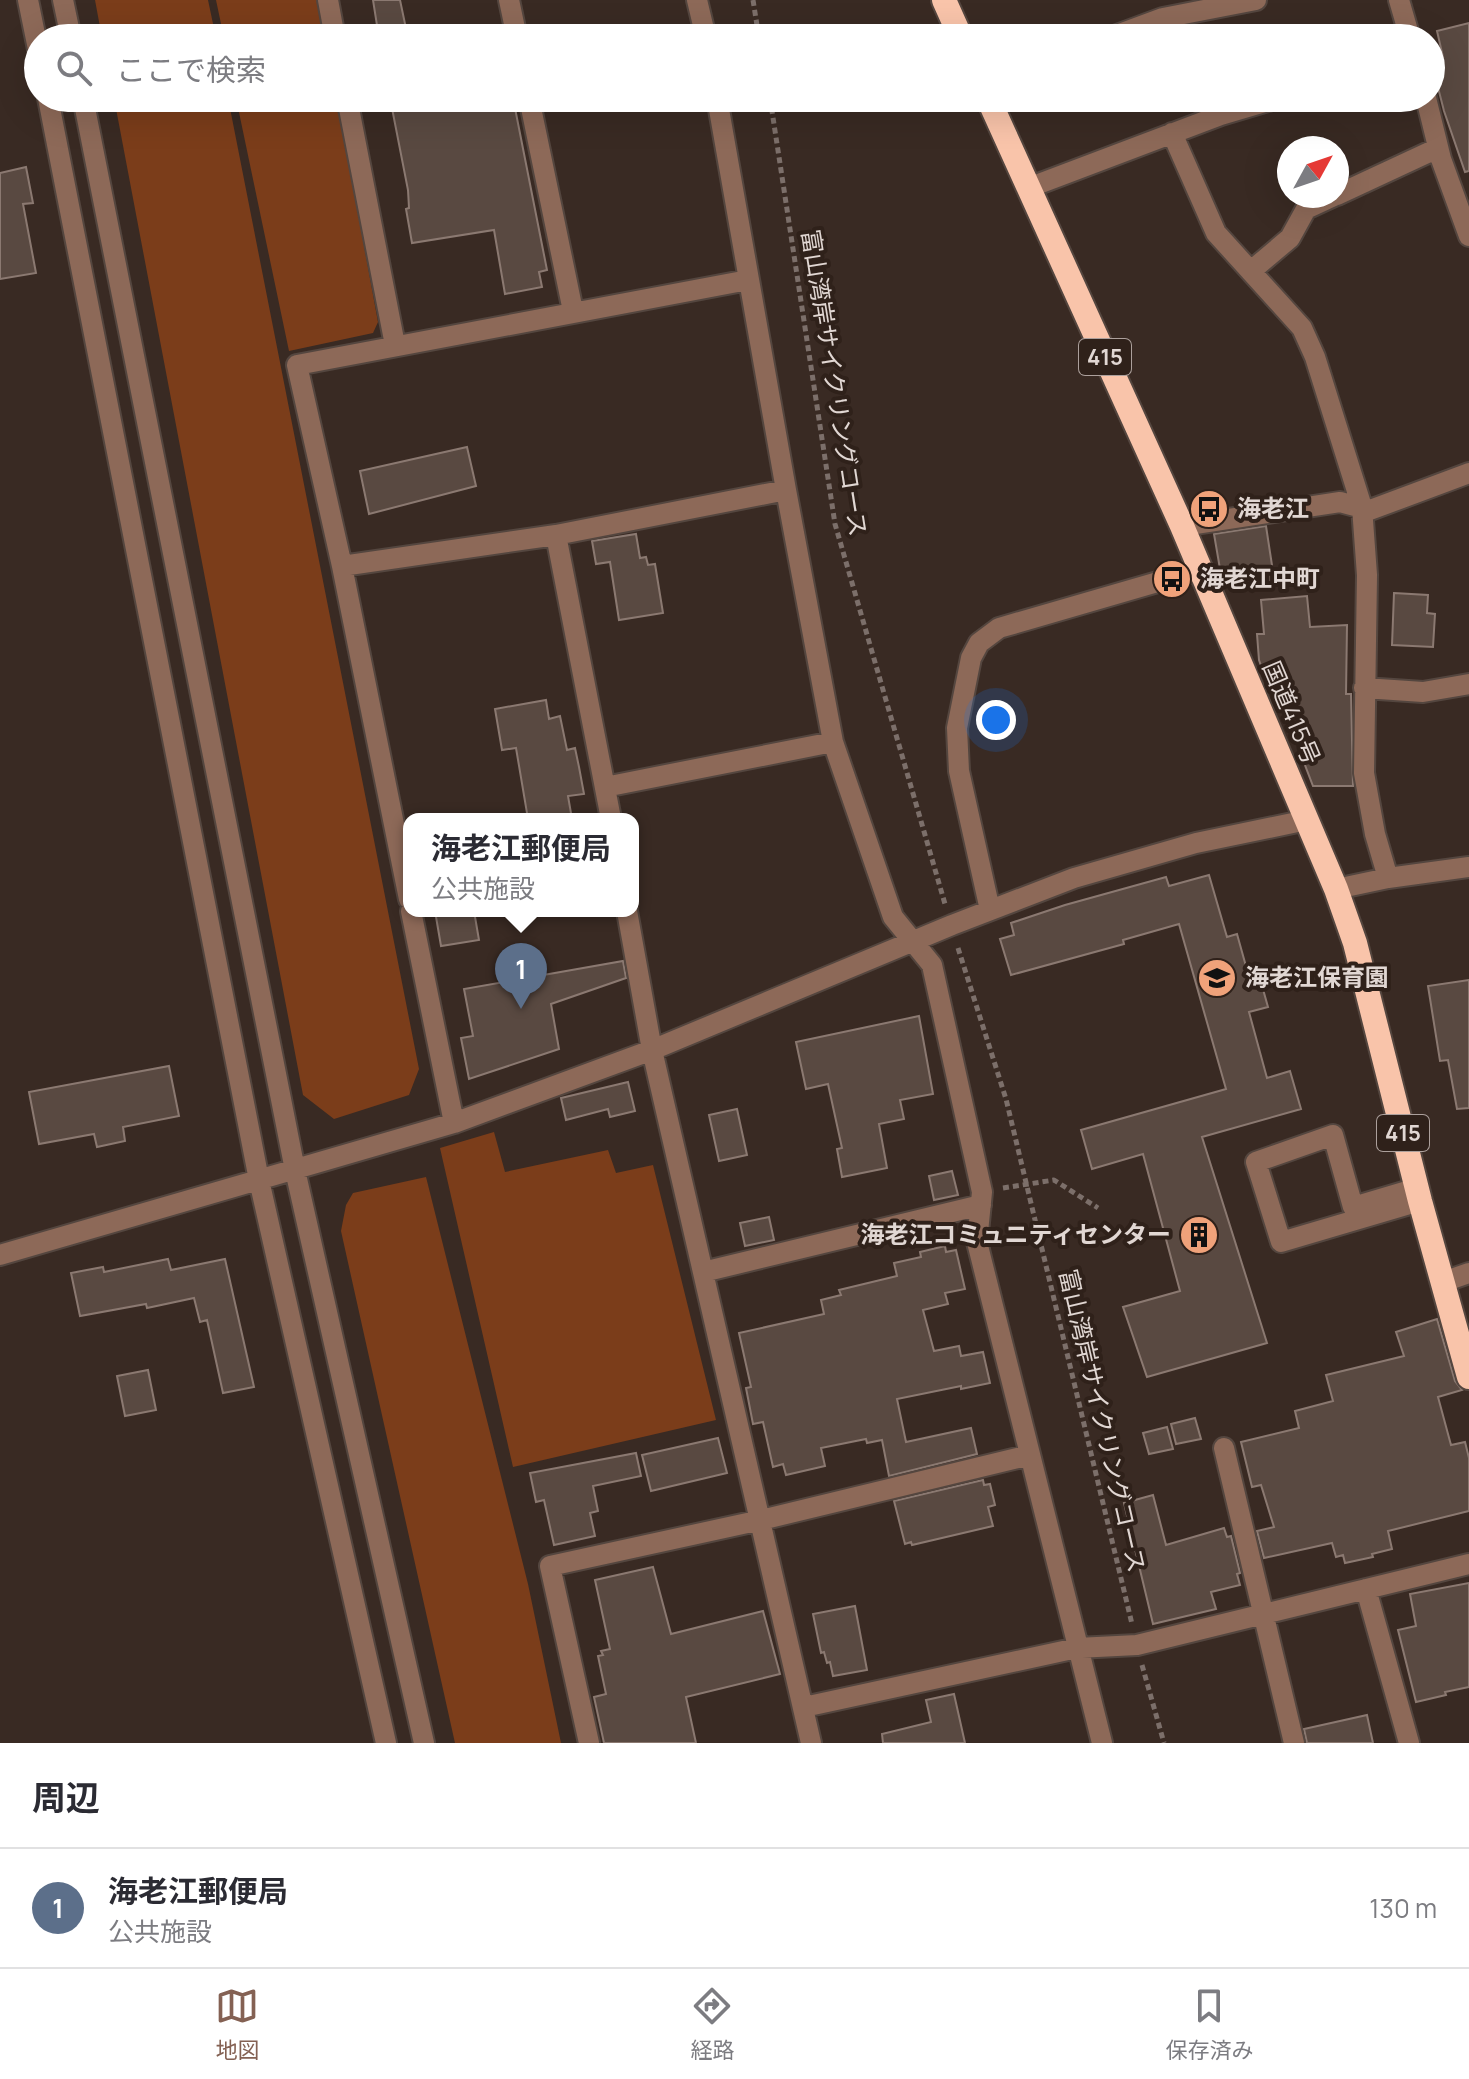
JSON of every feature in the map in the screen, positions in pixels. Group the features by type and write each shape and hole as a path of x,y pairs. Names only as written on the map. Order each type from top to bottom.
{"highway":[{"path":"944,0 955,24"},
{"name":"国道415号","path":"994,112 1182,526 1336,889 1355,943 1469,1377"}],"street":[{"path":"28,0 33,24"},
{"path":"63,0 68,24"},
{"path":"328,0 332,24"},
{"path":"509,0 514,24"},
{"path":"697,0 703,24"},
{"path":"1147,24 1256,0"},
{"path":"1399,0 1406,24"},
{"path":"51,112 259,1180 386,1743"},
{"path":"86,112 295,1170 424,1743"},
{"path":"350,112 395,345"},
{"path":"532,112 573,311"},
{"path":"719,112 833,742 893,917 932,965 981,1198 977,1242 1030,1455 1094,1648 1102,1743"},
{"path":"1028,188 1231,112"},
{"path":"1429,112 1438,148 1469,236"},
{"path":"1172,133 1216,233 1302,328 1315,357 1362,507 1367,575 1364,773 1375,834 1388,878"},
{"path":"1349,189 1438,148"},
{"path":"1251,271 1290,238 1308,208"},
{"path":"403,869 342,566 297,365 748,280"},
{"path":"1182,526 1340,502 1370,510 1469,473"},
{"path":"342,566 556,535 786,490"},
{"path":"556,535 610,813"},
{"path":"990,910 959,771 957,728 971,658 979,643 999,628 1199,570"},
{"path":"1364,688 1423,692 1469,684"},
{"path":"605,787 833,742"},
{"path":"0,1255 454,1123 652,1050 1074,878 1165,852 1307,820"},
{"path":"1336,889 1469,867"},
{"path":"412,917 454,1123"},
{"path":"628,917 652,1050 811,1743"},
{"path":"1333,1135 1353,1207 1419,1195 1281,1242 1256,1162 1333,1135"},
{"path":"703,1272 981,1198"},
{"path":"1443,1282 1469,1273"},
{"path":"1224,1448 1294,1743"},
{"path":"589,1743 550,1566 761,1520 1030,1455"},
{"path":"804,1707 1094,1648 1137,1645 1469,1564"},
{"path":"1366,1589 1409,1743"}],"path":[{"path":"753,0 757,24"},
{"name":"富山湾岸サイクリングコース","path":"772,112 835,524 944,901"},
{"name":"富山湾岸サイクリングコース","path":"959,950 1006,1099 1132,1624"},
{"path":"981,1198 1026,1184 1054,1180 1098,1208"},
{"path":"1141,1662 1164,1743"}],"shaded area":[{"path":"95,0 208,0 213,24 99,24"},
{"path":"216,0 318,0 322,24 221,24"},
{"path":"117,112 231,112 419,1069 409,1095 334,1119 303,1095"},
{"path":"239,112 340,112 378,322 373,333 289,351"},
{"path":"494,1132 505,1172 608,1150 616,1173 653,1165 716,1420 513,1467 440,1148"},
{"path":"426,1177 528,1584 561,1743 455,1743 341,1231 346,1205 353,1193"}],"building":[{"path":"373,0 400,0 405,24 377,24"},
{"path":"1469,23 1469,171 1465,172 1444,112 1445,29"},
{"path":"393,112 516,112 547,270 539,272 542,287 505,294 494,230 412,243 406,209 409,208"},
{"path":"26,167 33,203 23,204 36,273 0,279 0,173"},
{"path":"467,447 476,486 369,514 360,471"},
{"path":"1266,526 1275,585 1244,590 1242,576 1230,578 1229,568 1220,569 1214,534"},
{"path":"636,534 640,558 646,557 648,565 655,564 663,613 619,620 610,562 596,564 592,541"},
{"path":"1394,593 1428,595 1427,613 1435,614 1433,647 1392,645"},
{"path":"1307,596 1310,627 1347,625 1346,694 1351,694 1353,786 1313,786 1303,760 1305,731 1291,731 1291,682 1278,683 1276,675 1265,677 1259,660 1257,634 1264,634 1261,600"},
{"path":"546,700 549,719 560,716 567,750 575,748 584,794 568,796 571,813 527,813 516,748 502,750 495,709"},
{"path":"1209,875 1227,937 1237,934 1249,977 1259,975 1268,1007 1249,1012 1267,1078 1290,1071 1301,1109 1202,1137 1267,1343 1147,1377 1123,1307 1180,1291 1143,1154 1092,1169 1081,1130 1226,1089 1179,924 1123,940 1124,944 1011,975 1000,939 1014,935 1011,923 1065,905 1166,877 1169,886"},
{"path":"436,917 475,917 479,940 441,946"},
{"path":"623,961 626,978 551,1004 559,1049 469,1079 461,1038 473,1036 464,989"},
{"path":"1469,980 1469,1108 1457,1109 1448,1060 1440,1061 1428,986"},
{"path":"919,1016 933,1094 900,1100 904,1119 879,1124 887,1168 842,1177 837,1149 842,1148 828,1084 806,1089 796,1042"},
{"path":"169,1066 179,1116 123,1127 125,1141 97,1147 94,1134 39,1144 29,1092"},
{"path":"628,1082 635,1111 610,1117 608,1109 566,1120 561,1098"},
{"path":"737,1109 747,1155 719,1161 709,1115"},
{"path":"952,1171 958,1195 934,1200 929,1176"},
{"path":"769,1217 774,1240 745,1246 740,1223"},
{"path":"945,1246 946,1252 956,1250 965,1289 945,1293 948,1304 923,1310 934,1351 959,1346 961,1356 983,1352 990,1383 897,1399 906,1442 971,1428 977,1454 889,1476 882,1440 867,1443 866,1439 821,1448 825,1466 786,1475 783,1464 773,1467 763,1422 753,1424 746,1388 751,1387 739,1333 824,1314 821,1300 841,1295 839,1290 897,1276 894,1263 921,1257 920,1252"},
{"path":"168,1259 171,1270 225,1259 254,1387 223,1393 207,1320 200,1322 194,1298 147,1308 146,1304 80,1316 71,1273 103,1267 104,1272"},
{"path":"1437,1319 1455,1381 1462,1390 1438,1397 1451,1445 1465,1442 1469,1458 1469,1511 1388,1531 1392,1549 1372,1554 1373,1557 1345,1563 1343,1555 1336,1557 1332,1543 1264,1558 1257,1531 1274,1527 1261,1485 1252,1487 1241,1442 1299,1428 1295,1411 1333,1401 1326,1375 1404,1356 1396,1332"},
{"path":"148,1370 156,1410 125,1416 117,1376"},
{"path":"1195,1418 1201,1439 1176,1444 1171,1424"},
{"path":"1167,1427 1173,1449 1149,1454 1143,1433"},
{"path":"718,1438 727,1473 651,1491 642,1455"},
{"path":"636,1453 641,1476 593,1486 598,1511 590,1513 595,1536 554,1545 544,1500 536,1502 530,1473"},
{"path":"983,1480 984,1485 990,1484 995,1505 988,1507 993,1526 905,1544 894,1501"},
{"path":"1153,1495 1166,1545 1224,1528 1227,1537 1231,1536 1240,1585 1211,1592 1216,1609 1153,1624 1124,1503"},
{"path":"653,1567 671,1634 763,1611 780,1674 686,1697 696,1743 604,1743 594,1697 606,1694 598,1656 603,1655 601,1651 610,1649 595,1580"},
{"path":"1469,1583 1469,1687 1416,1702 1398,1630 1416,1626 1410,1594"},
{"path":"855,1606 867,1670 833,1676 830,1662 827,1663 824,1652 821,1653 813,1614"},
{"path":"954,1694 965,1743 883,1743 882,1734 931,1722 926,1700"},
{"path":"1367,1715 1373,1743 1307,1743 1304,1729"}],"place":[{"name":"海老江","path":"1209,509"},
{"name":"海老江中町","path":"1172,579"},
{"name":"海老江保育園","path":"1217,978"},
{"name":"海老江郵便局","path":"521,1009"},
{"name":"海老江コミュニティセンター","path":"1199,1235"}]}
